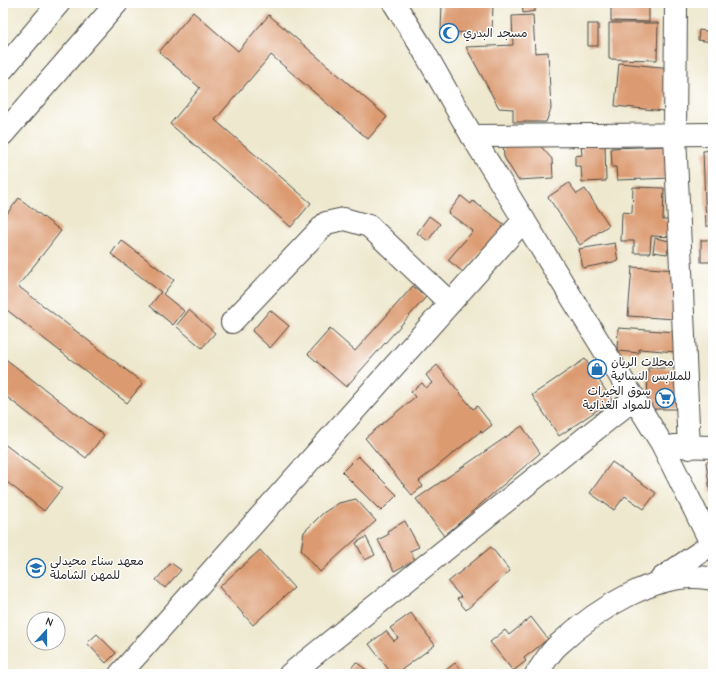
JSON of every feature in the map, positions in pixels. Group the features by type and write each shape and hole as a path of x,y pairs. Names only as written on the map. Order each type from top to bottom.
{"main road":[{"path":"3,69 59,3"},
{"path":"394,3 421,46 472,136 662,444 712,546 656,582 628,595 589,619 557,646 536,674"},
{"path":"676,3 675,135 689,448"},
{"path":"3,134 107,7"},
{"path":"472,136 713,134"},
{"path":"232,322 326,223 344,218 369,226 450,303"},
{"path":"120,674 524,220"},
{"path":"290,674 635,398"},
{"path":"662,444 689,448 713,448"},
{"path":"656,582 679,576 702,576 713,579"}],"building":[{"path":"442,3 493,3 492,33 441,32"},
{"path":"522,3 535,3 535,11 523,13"},
{"path":"611,3 649,3 649,22 611,21"},
{"path":"193,12 238,51 269,15 387,117 368,139 271,55 215,120 311,203 291,227 170,124 200,88 159,52"},
{"path":"533,15 535,53 548,52 551,109 546,122 513,122 513,109 499,108 466,47 513,45 512,16"},
{"path":"609,23 658,23 657,60 609,59"},
{"path":"588,24 598,24 598,46 588,46"},
{"path":"699,30 713,32 712,42 698,40"},
{"path":"619,63 672,68 664,111 615,106"},
{"path":"536,141 552,159 553,178 518,180 504,157 503,144"},
{"path":"605,144 606,181 582,182 581,166 575,166 575,156 582,155 581,145"},
{"path":"671,146 672,178 617,180 616,167 612,167 611,148"},
{"path":"713,150 713,226 706,226 703,151"},
{"path":"569,183 577,194 585,189 609,225 580,245 548,197"},
{"path":"633,187 664,188 663,220 679,220 678,237 651,236 650,253 634,253 634,241 621,241 622,212 632,213"},
{"path":"461,196 471,204 473,201 505,225 485,251 483,249 463,272 448,260 473,231 448,213"},
{"path":"19,198 61,231 18,286 143,383 127,403 3,307 3,219"},
{"path":"429,216 440,224 428,241 417,233"},
{"path":"655,238 670,241 667,254 653,252"},
{"path":"121,240 174,280 163,294 184,311 173,325 150,306 161,292 111,254"},
{"path":"701,240 713,240 713,262 701,262"},
{"path":"615,243 618,261 583,268 579,249"},
{"path":"632,267 678,270 675,319 628,316"},
{"path":"413,286 426,297 346,387 308,354 330,329 355,351"},
{"path":"189,310 215,333 202,348 176,326"},
{"path":"270,310 289,326 270,348 252,331"},
{"path":"618,328 677,332 676,352 639,349 639,353 617,351"},
{"path":"3,357 104,435 86,458 3,394"},
{"path":"585,359 612,400 559,436 532,395"},
{"path":"437,365 473,409 477,406 492,425 482,433 481,431 419,481 423,486 412,495 365,438 415,397 411,392 422,383 426,388 432,383 426,375"},
{"path":"648,368 676,368 676,409 647,409"},
{"path":"522,426 540,453 444,536 416,499"},
{"path":"3,443 62,488 44,511 3,479"},
{"path":"358,456 397,495 381,511 342,472"},
{"path":"713,461 713,492 710,492 706,462"},
{"path":"612,462 656,493 644,509 625,496 614,510 590,493"},
{"path":"356,499 376,521 320,572 301,550 304,532 323,513 339,503"},
{"path":"405,521 419,547 410,551 415,560 394,571 378,540 389,534 387,531"},
{"path":"366,537 375,555 365,560 356,543"},
{"path":"491,547 510,571 466,610 457,599 461,597 448,582"},
{"path":"260,550 294,588 253,625 219,587"},
{"path":"171,563 181,570 165,588 156,580"},
{"path":"411,613 435,645 396,674 392,674 369,644 386,631 394,641 398,638 390,628"},
{"path":"531,617 548,639 524,658 526,661 513,671 490,642 505,630 509,635"},
{"path":"97,634 116,653 106,663 87,643"},
{"path":"356,662 372,674 347,674"},
{"path":"455,663 464,674 441,674"}],"place":[{"name":"مسجد البدري","path":"449,33"},
{"name":"محلات الريان للملابس النسائية","path":"597,369"},
{"name":"سوق الخيرات للمواد الغذائية","path":"665,398"},
{"name":"معهد سناء محيدلي للمهن الشاملة","path":"36,568"}]}
